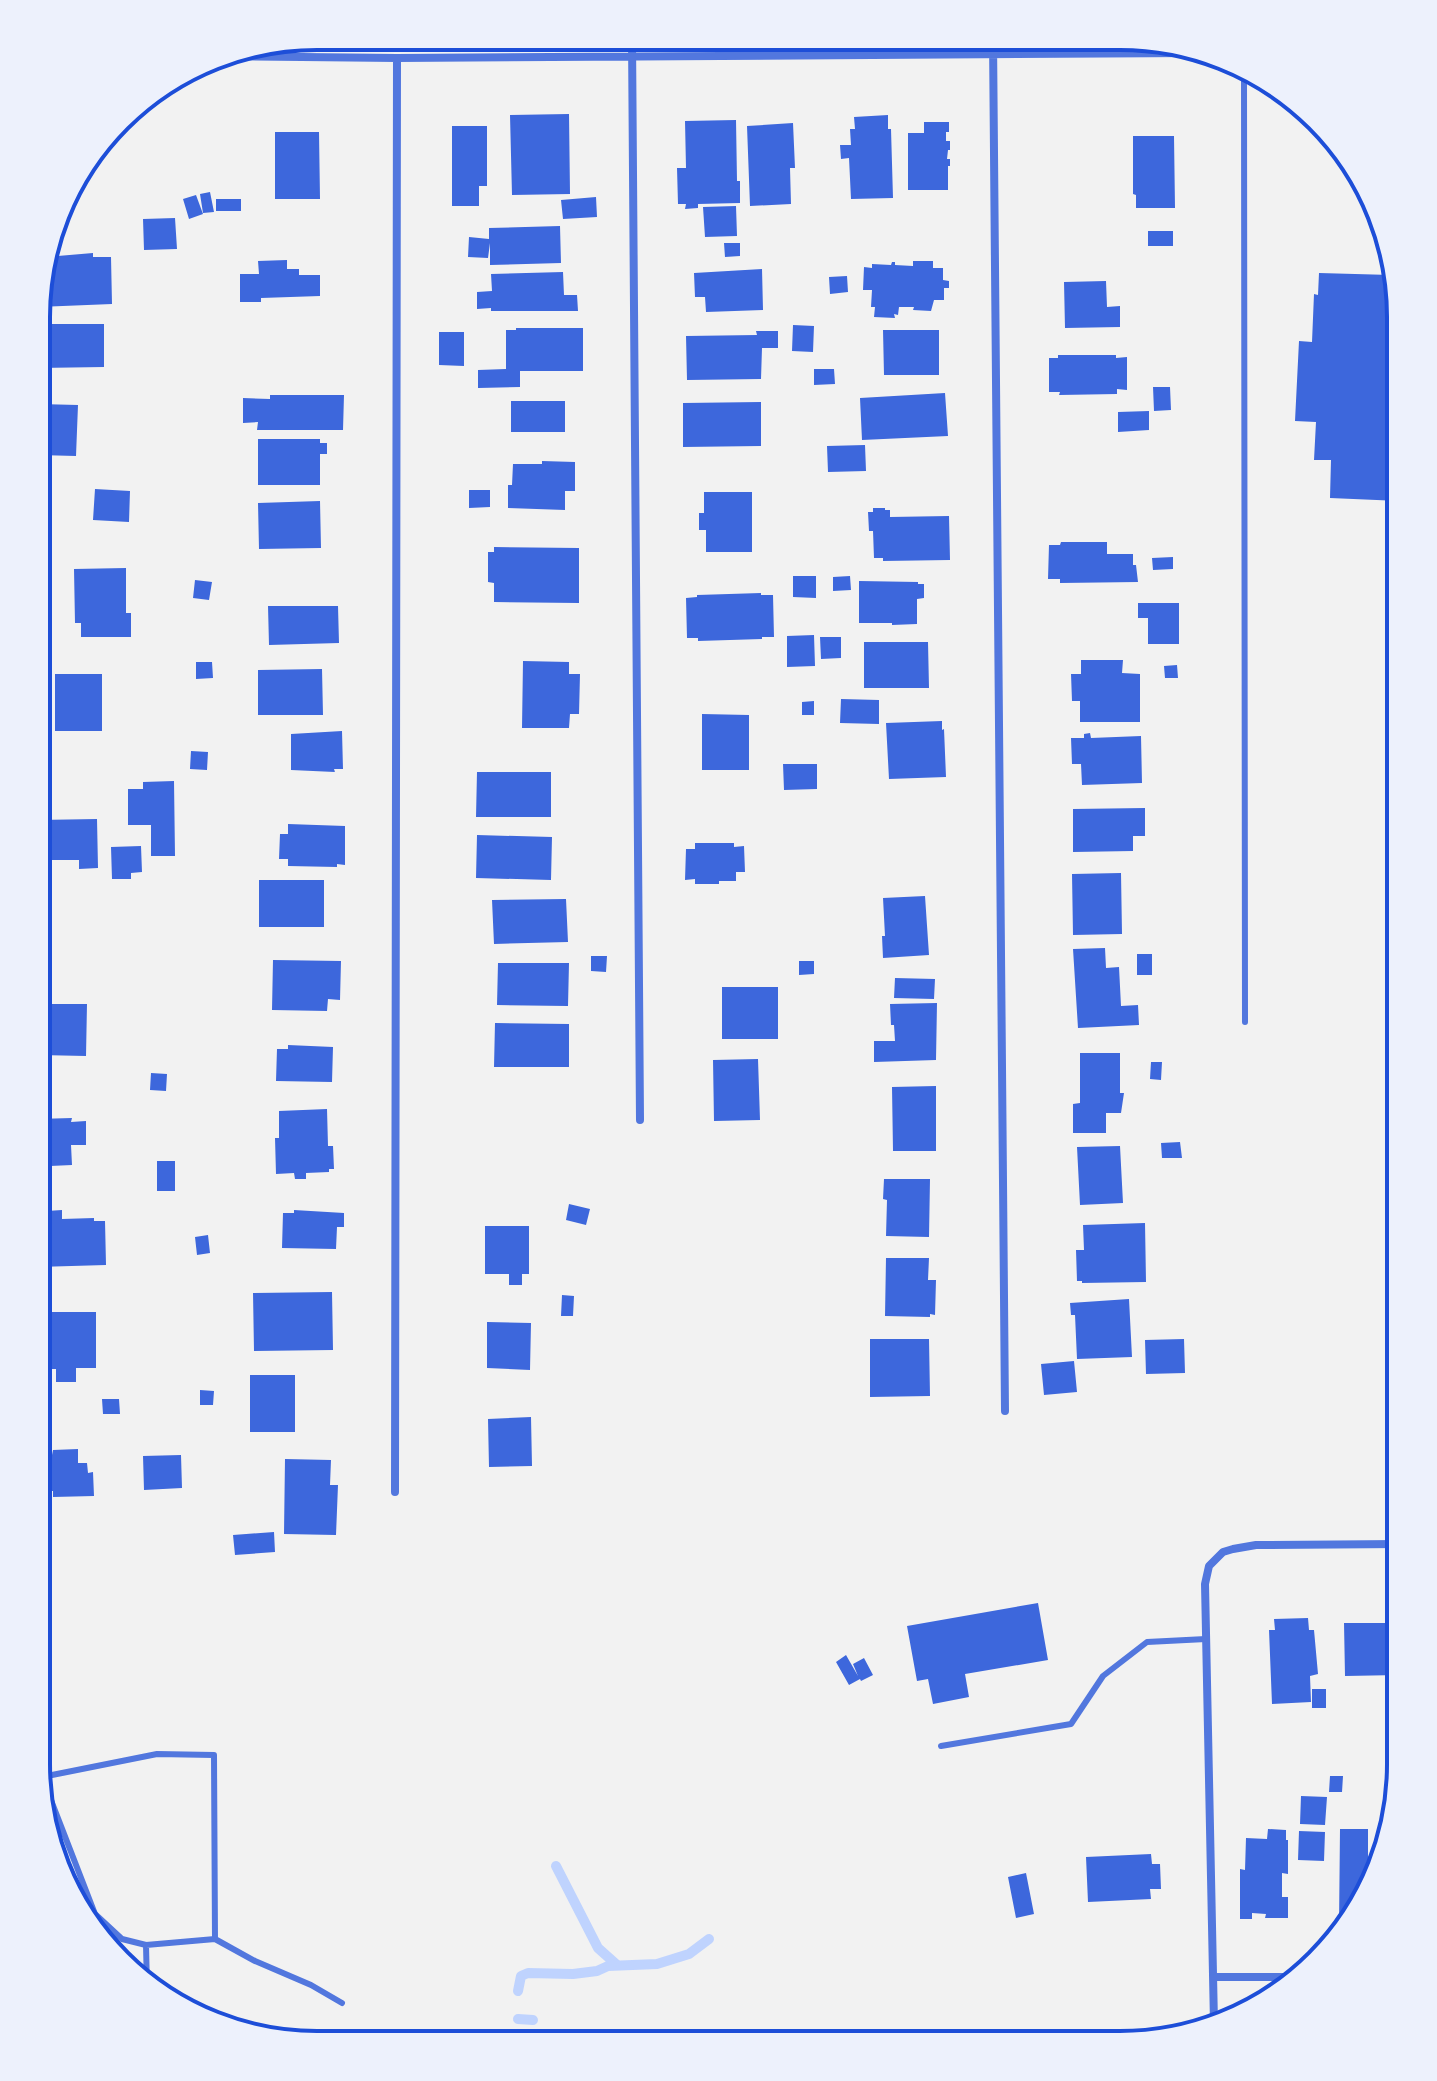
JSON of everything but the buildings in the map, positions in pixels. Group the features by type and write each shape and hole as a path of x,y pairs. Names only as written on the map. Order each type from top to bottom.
{"street":[{"path":"632,50 640,1120"},
{"path":"994,50 1005,1411"},
{"path":"259,56 1161,53"},
{"path":"395,1492 397,58"},
{"path":"1214,2014 1205,1584 1209,1566 1223,1552 1256,1545 1386,1544"},
{"path":"1214,1977 1280,1977"}],"lane":[{"path":"1244,81 1245,1022"},
{"path":"941,1746 1071,1724 1103,1676 1147,1642 1206,1639"},
{"path":"51,1775 157,1754 214,1755 215,1939"},
{"path":"55,1814 92,1906"},
{"path":"100,1919 122,1939 146,1945 215,1939 342,2003"},
{"path":"146,1945 147,1969"}],"waterway":[{"path":"556,1866 598,1948 617,1965"},
{"path":"518,1991 521,1976 528,1973 573,1974 597,1971 608,1966 657,1964 689,1954 709,1939"},
{"path":"518,2019 533,2020"}]}
